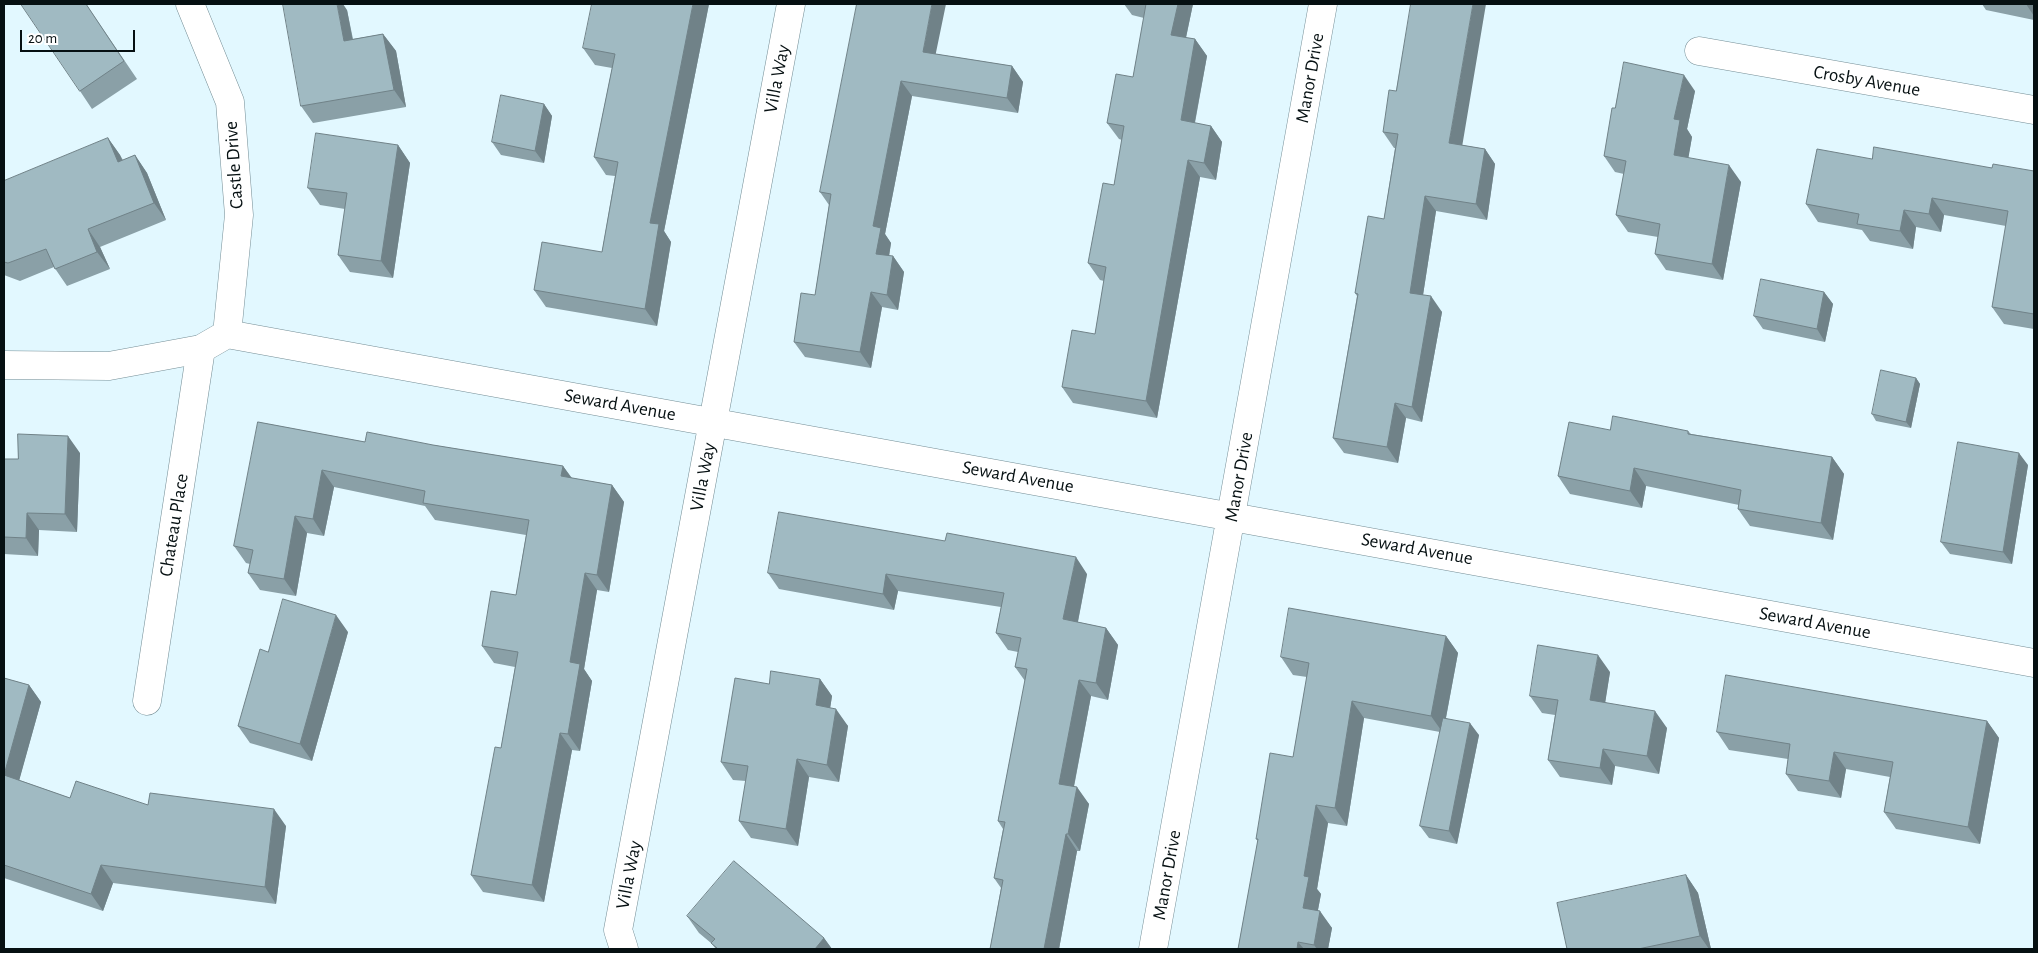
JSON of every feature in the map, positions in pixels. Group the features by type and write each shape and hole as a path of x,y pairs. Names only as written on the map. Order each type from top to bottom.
{"street":[{"name":"Castle Drive","path":"190,4 230,102 239,215 228,334"},
{"name":"Villa Way","path":"624,949 618,930 791,4"},
{"name":"Manor Drive","path":"1153,949 1323,4"},
{"name":"Crosby Avenue","path":"1699,51 2034,110"},
{"path":"4,365 109,366 201,349 228,334"},
{"name":"Seward Avenue","path":"228,334 2034,662"},
{"name":"Chateau Place","path":"147,702 201,349"}],"building":[{"path":"21,4 86,4 124,61 80,91"},
{"path":"283,4 337,4 344,41 383,34 394,90 301,106"},
{"path":"592,4 693,4 650,223 659,224 645,309 534,290 542,242 602,252 618,162 594,157 615,54 583,48"},
{"path":"857,4 932,4 923,52 1012,66 1007,98 901,81 873,226 881,228 876,254 893,256 887,295 871,292 860,352 794,342 801,293 815,295 831,194 820,192"},
{"path":"1146,4 1178,4 1171,35 1195,39 1181,120 1211,126 1204,163 1188,160 1146,401 1062,387 1072,330 1095,334 1106,267 1088,263 1103,183 1114,185 1124,126 1107,123 1116,74 1133,77"},
{"path":"1411,4 1473,4 1449,143 1485,149 1476,204 1425,196 1410,293 1431,296 1412,407 1395,403 1387,447 1333,438 1358,294 1355,293 1368,216 1384,219 1398,134 1383,132 1389,90 1396,91"},
{"path":"1624,62 1684,75 1674,119 1680,120 1674,155 1729,165 1712,264 1655,254 1660,224 1616,215 1626,161 1604,156 1612,108 1615,108"},
{"path":"501,95 544,104 535,151 492,142"},
{"path":"316,133 398,145 381,261 338,255 347,193 308,188"},
{"path":"108,138 118,162 135,155 154,203 88,229 97,252 55,269 46,249 8,263 4,262 4,181"},
{"path":"1874,147 1992,168 1993,164 2034,171 2034,314 1992,307 2008,211 1932,198 1929,214 1904,210 1900,231 1857,224 1859,214 1806,204 1817,149 1872,159"},
{"path":"1761,279 1824,292 1817,329 1754,316"},
{"path":"1881,370 1916,378 1906,422 1872,414"},
{"path":"1613,416 1688,431 1688,434 1832,457 1821,523 1738,509 1741,490 1634,468 1630,491 1558,476 1569,422 1610,430"},
{"path":"258,422 365,442 367,432 433,445 563,466 561,476 612,485 597,575 585,573 570,662 580,664 568,734 560,733 532,885 471,875 495,747 501,748 518,652 482,646 491,591 516,595 529,520 423,503 425,491 322,470 313,519 295,516 284,579 248,573 253,550 234,546"},
{"path":"18,434 68,436 65,514 27,513 26,538 4,537 4,459 18,459"},
{"path":"1958,442 2019,453 2003,552 1941,542"},
{"path":"779,512 945,541 947,533 1076,557 1063,619 1106,628 1096,683 1079,680 1059,784 1077,787 1044,949 990,949 1003,880 994,878 1005,822 998,821 1027,669 1015,667 1021,638 996,633 1004,593 886,574 883,594 768,573"},
{"path":"283,599 336,615 300,744 238,726 260,649 268,652"},
{"path":"1289,608 1446,636 1431,716 1352,701 1335,808 1316,805 1304,876 1309,877 1303,908 1320,911 1314,945 1298,942 1297,949 1238,949 1258,839 1256,839 1270,753 1293,757 1309,663 1281,657"},
{"path":"1538,645 1598,655 1590,700 1655,711 1647,756 1603,749 1600,768 1548,760 1558,700 1530,696"},
{"path":"771,671 820,679 816,705 836,709 827,765 797,759 786,829 739,821 748,766 721,762 735,678 769,684"},
{"path":"1726,675 1987,721 1968,827 1884,812 1893,762 1834,752 1829,781 1786,774 1790,744 1717,732"},
{"path":"4,678 29,685 4,775"},
{"path":"1443,718 1470,723 1449,831 1420,826"},
{"path":"4,775 70,798 76,781 148,805 150,793 274,809 265,887 101,865 91,894 4,865"},
{"path":"734,861 824,938 815,949 718,949 711,943 715,939 687,916"},
{"path":"1686,875 1700,936 1638,949 1567,949 1557,903"}]}
